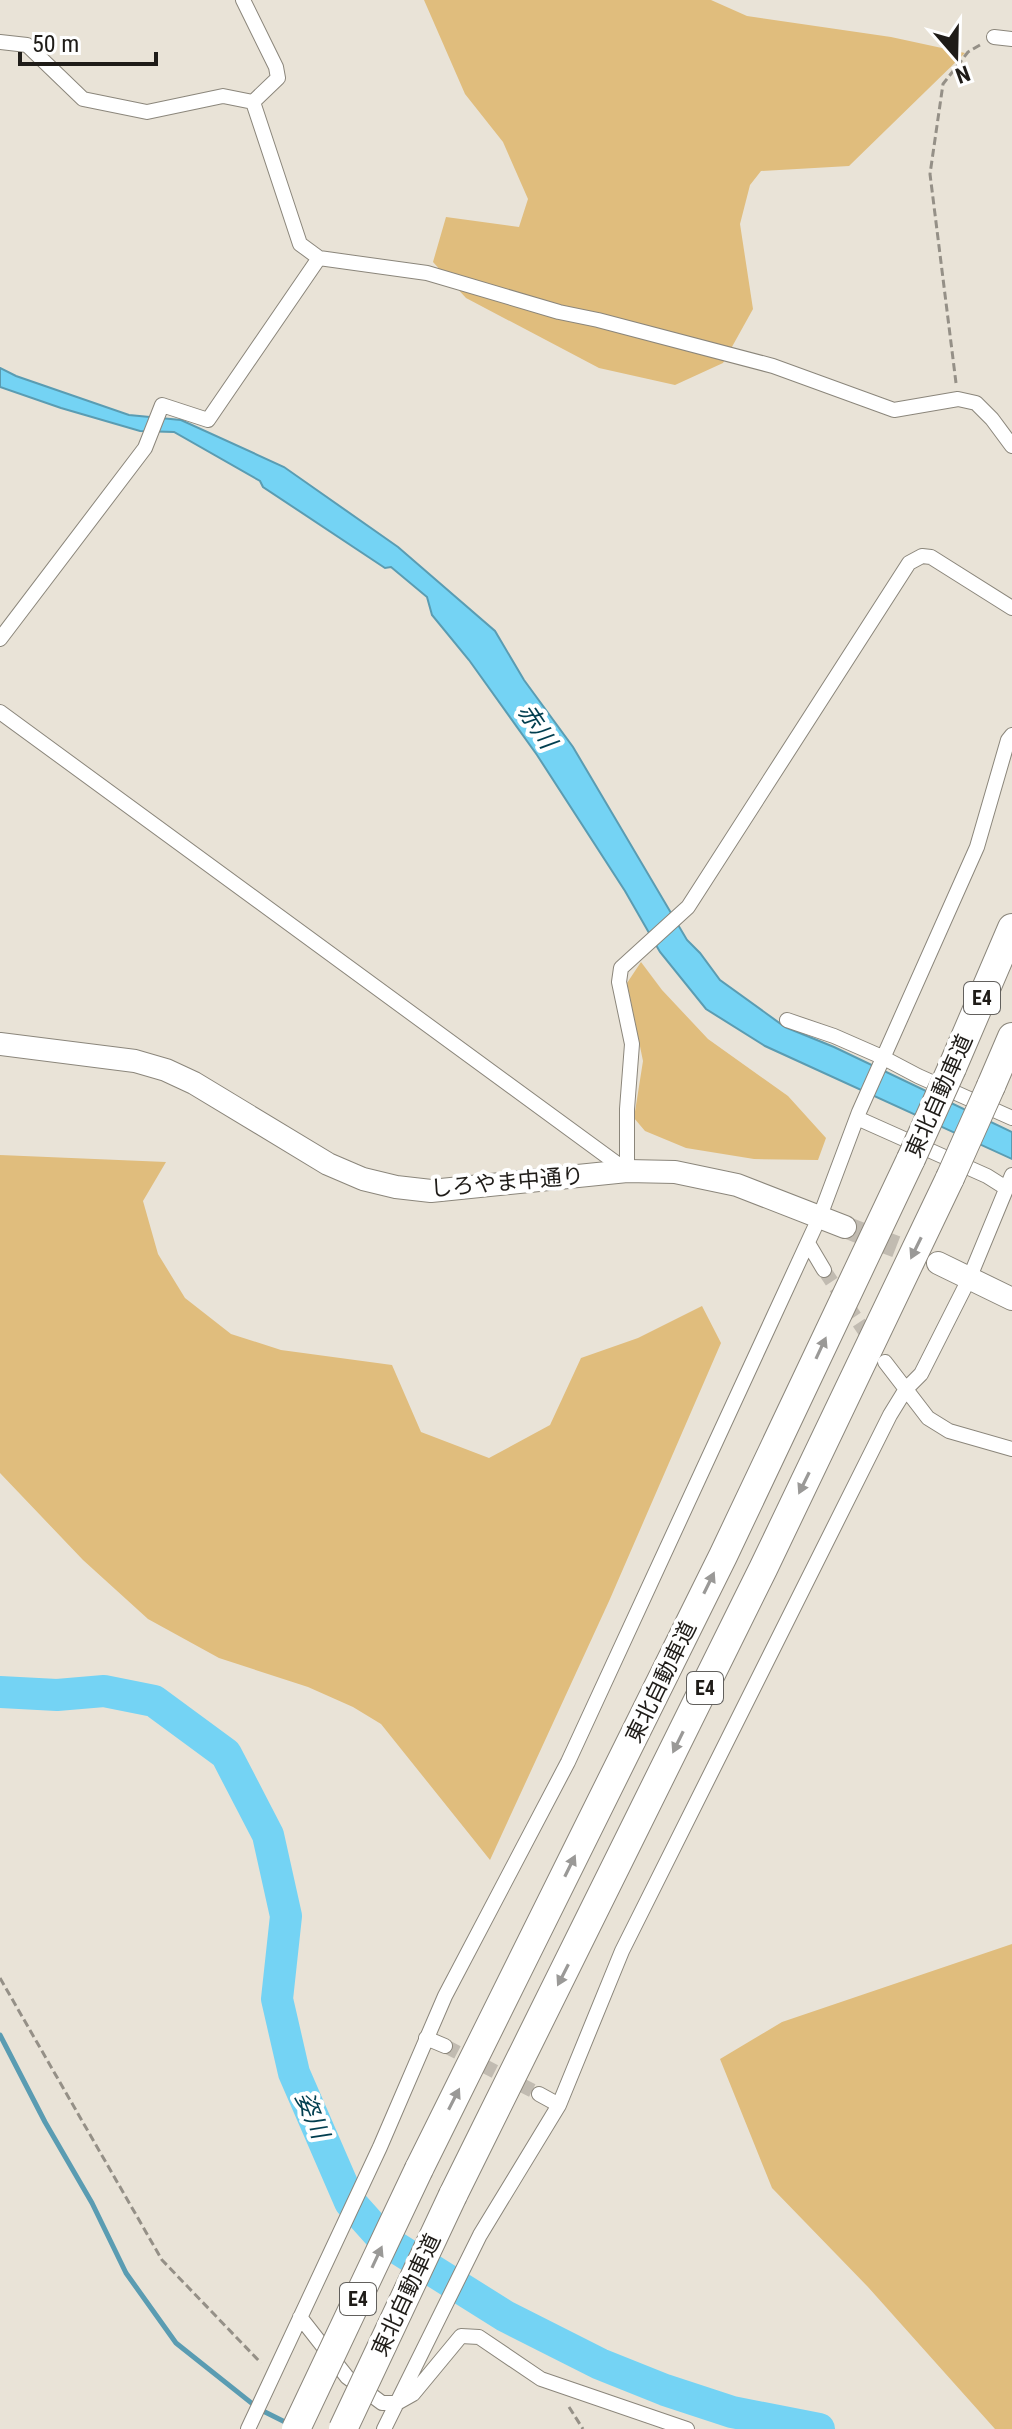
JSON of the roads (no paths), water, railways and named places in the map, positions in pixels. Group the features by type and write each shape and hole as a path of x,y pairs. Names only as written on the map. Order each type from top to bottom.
{"highway":[{"name":"東北自動車道","path":"296,2429 419,2169 723,1556 911,1159 1012,928"},
{"name":"東北自動車道","path":"343,2429 453,2195 742,1611 950,1178 1012,1037"}],"street":[{"path":"243,0 276,67 278,78 253,102"},
{"path":"994,37 1012,39"},
{"path":"0,42 27,45 83,99 147,112 223,96 253,102"},
{"path":"253,102 300,244 319,258 427,273 559,312 773,366 894,410 958,399 976,403 1012,446"},
{"path":"0,639 145,448 162,405 208,420 319,258"},
{"path":"627,1171 627,1109 632,1044 619,982 621,968 688,907 909,563 922,556 931,557 1012,608"},
{"path":"0,712 627,1171"},
{"path":"250,2424 380,2147 445,1996 568,1762 808,1243 881,1060 977,847 1012,735"},
{"path":"787,1020 834,1036 1012,1118"},
{"name":"しろやま中通り","path":"0,1044 135,1061 166,1070 194,1083 328,1164 363,1179 396,1187 431,1191 627,1171 675,1172 737,1185 845,1227"},
{"path":"384,2429 480,2235 559,2105 622,1951 890,1415 906,1389 921,1374 969,1279 1009,1182 987,1176 858,1115"},
{"path":"808,1243 824,1270"},
{"path":"938,1263 1012,1299"},
{"path":"885,1362 928,1418 949,1431 1012,1449"},
{"path":"426,2038 445,2046"},
{"path":"539,2094 559,2105"},
{"path":"300,2317 347,2377 382,2403 397,2403 413,2394 461,2336 479,2337 541,2379 687,2429"}],"water":[{"name":"赤川","path":"0,368 129,415 181,420 284,467 398,547 495,631 524,680 573,747 687,940 720,980 785,1027 834,1047 1012,1132 1012,1159 765,1046 706,1009 660,952 625,891 537,755 469,660 432,615 427,597 391,567 385,568 263,487 260,481 174,432 140,431 0,387"}],"waterway":[{"name":"姿川","path":"0,1692 57,1695 104,1691 154,1701 226,1754 268,1835 286,1916 277,1999 294,2073 350,2202 384,2240 505,2316 600,2364 732,2412 819,2429"},
{"path":"0,2035 92,2203 126,2273 176,2343 259,2409 289,2424"}],"tunnel":[{"path":"845,1227 938,1263"},
{"path":"824,1270 885,1362"},
{"path":"445,2046 539,2094"}]}
